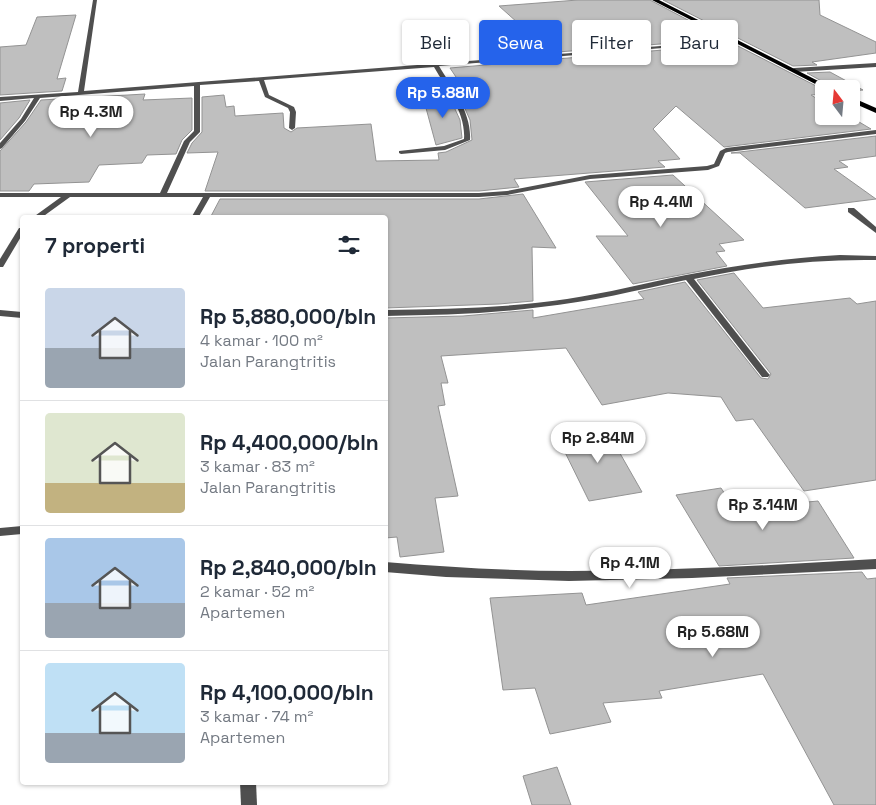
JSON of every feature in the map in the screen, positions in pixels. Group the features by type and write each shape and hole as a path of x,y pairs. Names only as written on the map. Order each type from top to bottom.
{"main road":[{"path":"655,0 696,20"},
{"path":"738,41 815,81"},
{"path":"860,103 876,111"}],"street":[{"path":"81,93 95,0"},
{"path":"469,61 661,46"},
{"path":"0,99 423,65"},
{"path":"401,152 445,148 467,140 469,132 436,65"},
{"path":"794,70 876,65"},
{"path":"261,79 267,96 291,107 293,112 292,128"},
{"path":"163,194 187,141 197,132 197,84"},
{"path":"0,147 23,120 38,96"},
{"path":"0,195 453,196 507,193 570,180 708,168 717,165 722,152 726,150 876,132"},
{"path":"40,215 71,194"},
{"path":"196,215 208,194"},
{"path":"851,210 876,231"},
{"path":"0,265 20,233"},
{"path":"388,313 547,304 591,298 770,262 835,257 876,258"},
{"path":"688,277 765,375"},
{"path":"0,313 20,315"},
{"path":"0,532 20,530"},
{"path":"388,567 490,575 629,575 876,564"},
{"path":"248,785 248,805"}],"building":[{"path":"578,0 650,0 688,20 661,20 661,44 651,45 651,20 572,20 572,51 562,52 562,20 515,20 499,6"},
{"path":"663,0 819,0 820,15 876,42 876,53 812,62 817,65 793,66 738,38 738,20 702,20"},
{"path":"76,15 57,79 66,78 62,91 0,95 0,47 26,45 37,17"},
{"path":"738,46 815,85 815,95 811,95 815,97 815,125 860,125 860,122 871,129 724,147 676,106 653,129 680,159 658,161 665,167 514,179 519,187 479,191 205,191 218,152 187,153 192,143 202,132 202,97 224,95 226,107 234,106 235,116 283,113 284,128 291,132 297,128 371,124 376,161 439,160 438,153 446,152 472,140 470,120 459,95 468,95 450,68 486,65 562,65 562,59 572,58 572,65 651,65 651,51 661,50 661,65 738,65"},
{"path":"830,72 845,80 820,80 807,73"},
{"path":"145,94 143,100 192,98 192,130 182,140 176,154 147,155 142,163 99,165 89,182 34,184 29,191 0,191 0,151 26,122 41,100"},
{"path":"449,96 460,120 462,138 436,145 423,97"},
{"path":"30,100 19,118 0,140 0,103"},
{"path":"876,136 876,156 839,161 848,167 834,169 876,199 805,208 740,153 731,153"},
{"path":"673,175 744,240 719,244 725,251 716,252 727,266 633,284 596,236 628,236 585,182"},
{"path":"523,194 556,248 532,247 533,301 388,308 388,215 212,215 220,199 479,199"},
{"path":"734,273 763,308 850,298 857,304 876,301 876,480 804,491 753,419 736,421 721,397 668,393 602,405 566,348 441,356 448,383 441,383 445,405 438,406 458,496 435,498 444,552 400,557 397,537 388,538 388,318 463,316 533,310 533,318 644,299 638,292 685,282 761,378 768,379 771,374 697,280"},
{"path":"605,427 642,492 589,501 556,434"},
{"path":"721,488 735,509 818,501 854,558 719,566 676,495"},
{"path":"862,572 867,579 876,578 876,805 834,805 763,674 659,691 662,698 603,703 611,722 550,734 535,688 503,690 490,598 582,593 586,605 730,584 727,578"},
{"path":"557,767 571,805 532,805 523,776"}]}
